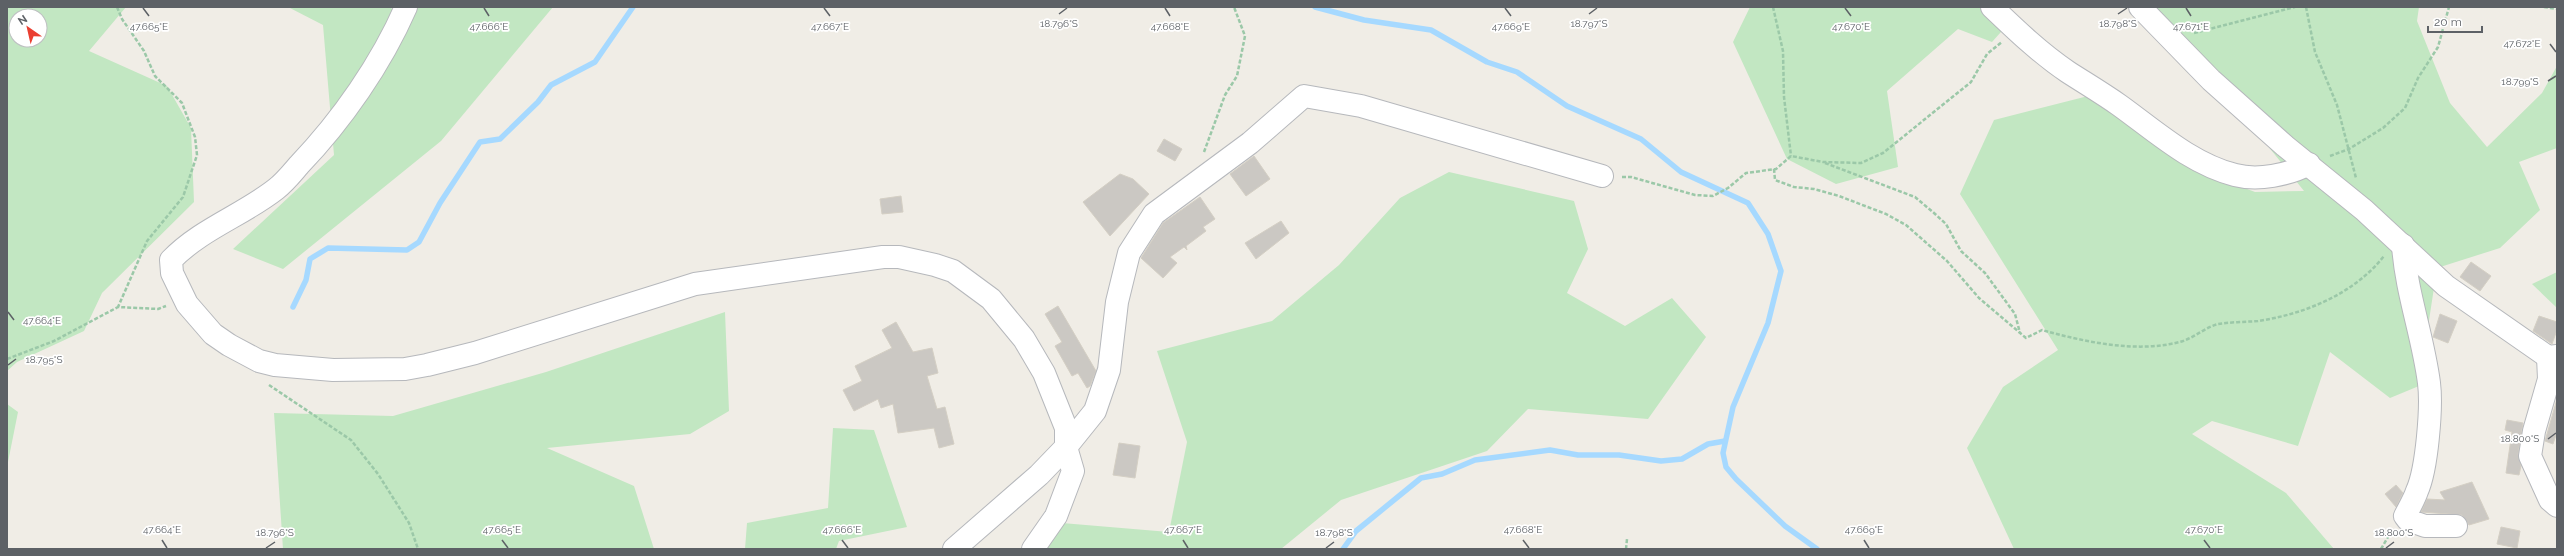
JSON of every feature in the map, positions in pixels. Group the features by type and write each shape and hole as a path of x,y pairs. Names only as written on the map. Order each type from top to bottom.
{"street":[{"path":"406,7 395,32 351,101 317,146 278,188 256,204 187,244 171,260 172,273 184,298 198,319 213,334 259,360 297,368 405,369 475,353 695,284 883,257 918,260 953,271 991,299 1024,339 1044,373 1055,398 1066,428 1066,447 1073,471 1065,497 1056,516 1033,549"},
{"path":"1992,7 2014,28 2068,71 2097,89 2165,139 2199,160 2235,175 2284,174 2309,164"},
{"path":"2140,7 2211,80 2400,243 2446,286 2553,357 2549,379 2534,430 2530,456 2550,500 2557,506"},
{"path":"954,549 1039,475 1066,447 1094,411 1109,370 1117,302 1129,253 1154,214 1203,176 1250,143 1304,96 1361,106 1602,176"},
{"path":"2400,243 2405,275 2429,383 2428,428 2423,467 2417,492 2405,516 2408,520 2425,526 2456,526"}],"path":[{"path":"117,7 122,19 144,51 155,76 182,103 195,137 197,154 183,197 147,242 118,307"},
{"path":"1203,176 1203,156 1225,95 1237,76 1241,59 1245,36 1234,7"},
{"path":"1773,7 1782,51 1784,97 1791,156"},
{"path":"2170,38 2295,7"},
{"path":"2306,7 2315,52 2337,105 2357,180"},
{"path":"2309,164 2349,149 2383,128 2405,108 2418,78 2438,47 2449,7"},
{"path":"2544,7 2557,10"},
{"path":"1602,176 1631,177 1695,195 1712,196 1728,188 1746,173 1774,169 1791,156 1823,162 1861,163 1883,153 1971,82 1987,54 1999,46 2014,28"},
{"path":"1823,162 1915,197 1934,213 1946,224 1966,256 1985,274 2015,314 2020,334"},
{"path":"1774,169 1775,180 1784,184 1814,189 1839,196 1886,214 1906,225 1925,244 1947,261 1979,298 2026,338 2042,330 2071,338 2135,345 2183,341 2218,324 2281,316 2324,302 2362,280 2400,243"},
{"path":"7,359 54,341 118,307 158,309 184,298"},
{"path":"265,382 351,440 378,474 409,523 418,549"},
{"path":"1626,549 1627,539"}],"green space":[{"path":"7,7 126,7 89,51 167,86 191,128 194,202 102,293 84,331 17,362 7,371"},
{"path":"288,7 389,7 410,18 415,7 553,7 441,141 283,269 233,249 334,155 323,25"},
{"path":"1750,7 1988,7 2009,23 1992,42 1958,29 1887,91 1898,167 1836,184 1787,159 1733,42"},
{"path":"2156,7 2419,7 2417,21 2450,103 2487,147 2542,93 2557,66 2557,148 2519,162 2540,210 2500,248 2437,268 2419,386 2390,398 2330,352 2298,446 2212,421 2192,434 2286,493 2334,549 2014,549 1967,448 2003,387 2058,350 1960,194 1994,120 2100,93 2200,171 2255,192 2304,191"},
{"path":"1449,172 1574,201 1588,249 1567,293 1625,326 1672,298 1706,337 1648,419 1528,409 1487,451 1341,500 1281,549 1044,549 1062,523 1169,532 1187,442 1157,351 1272,321 1339,265 1400,198"},
{"path":"2557,272 2557,308 2532,284"},
{"path":"725,312 729,411 690,434 547,448 634,486 654,549 283,549 274,413 393,416 546,372"},
{"path":"7,404 18,412 7,467"},
{"path":"833,428 874,430 907,527 839,541 836,549 745,549 747,523 828,508"}],"building":[{"path":"1164,139 1182,149 1175,161 1157,151"},
{"path":"1254,156 1270,179 1246,196 1230,174"},
{"path":"1120,174 1133,179 1149,194 1110,236 1083,202"},
{"path":"901,196 903,212 882,214 880,199"},
{"path":"1200,197 1215,219 1203,227 1206,231 1186,246 1187,250 1184,247 1170,257 1177,263 1163,278 1141,258 1163,223"},
{"path":"1281,221 1289,233 1256,259 1245,243"},
{"path":"2471,262 2491,276 2480,291 2460,277"},
{"path":"1058,306 1096,371 1090,386 1087,388 1078,373 1072,376 1055,346 1062,342 1045,314"},
{"path":"2440,314 2457,321 2448,343 2433,337"},
{"path":"2539,316 2557,322 2557,330 2552,344 2533,331"},
{"path":"896,322 913,352 932,348 938,373 927,376 937,409 945,407 954,444 939,448 934,428 898,433 893,404 881,408 878,399 854,411 843,390 862,381 855,366 892,348 882,330"},
{"path":"2557,399 2557,432 2553,444 2545,441"},
{"path":"2507,420 2523,423 2518,454 2521,466 2519,475 2506,473 2512,432 2505,430"},
{"path":"1119,443 1140,446 1135,478 1113,475"},
{"path":"2472,482 2489,519 2469,525 2462,515 2421,512 2427,499 2445,500 2440,492"},
{"path":"2396,485 2403,493 2396,507 2385,494"},
{"path":"2501,527 2520,531 2517,548 2497,544"}],"waterway":[{"path":"293,307 306,280 310,259 328,248 407,250 419,242 440,203 480,142 500,139 538,102 551,85 595,62 633,7"},
{"path":"1315,7 1364,20 1431,30 1487,62 1517,72 1567,106 1641,139 1681,172 1748,203 1768,234 1781,271 1768,323 1733,407 1723,453 1726,467 1736,479 1785,526 1817,549"},
{"path":"1343,549 1356,531 1421,478 1442,474 1475,460 1550,450 1578,455 1619,455 1661,461 1682,459 1708,444 1725,441"}]}
